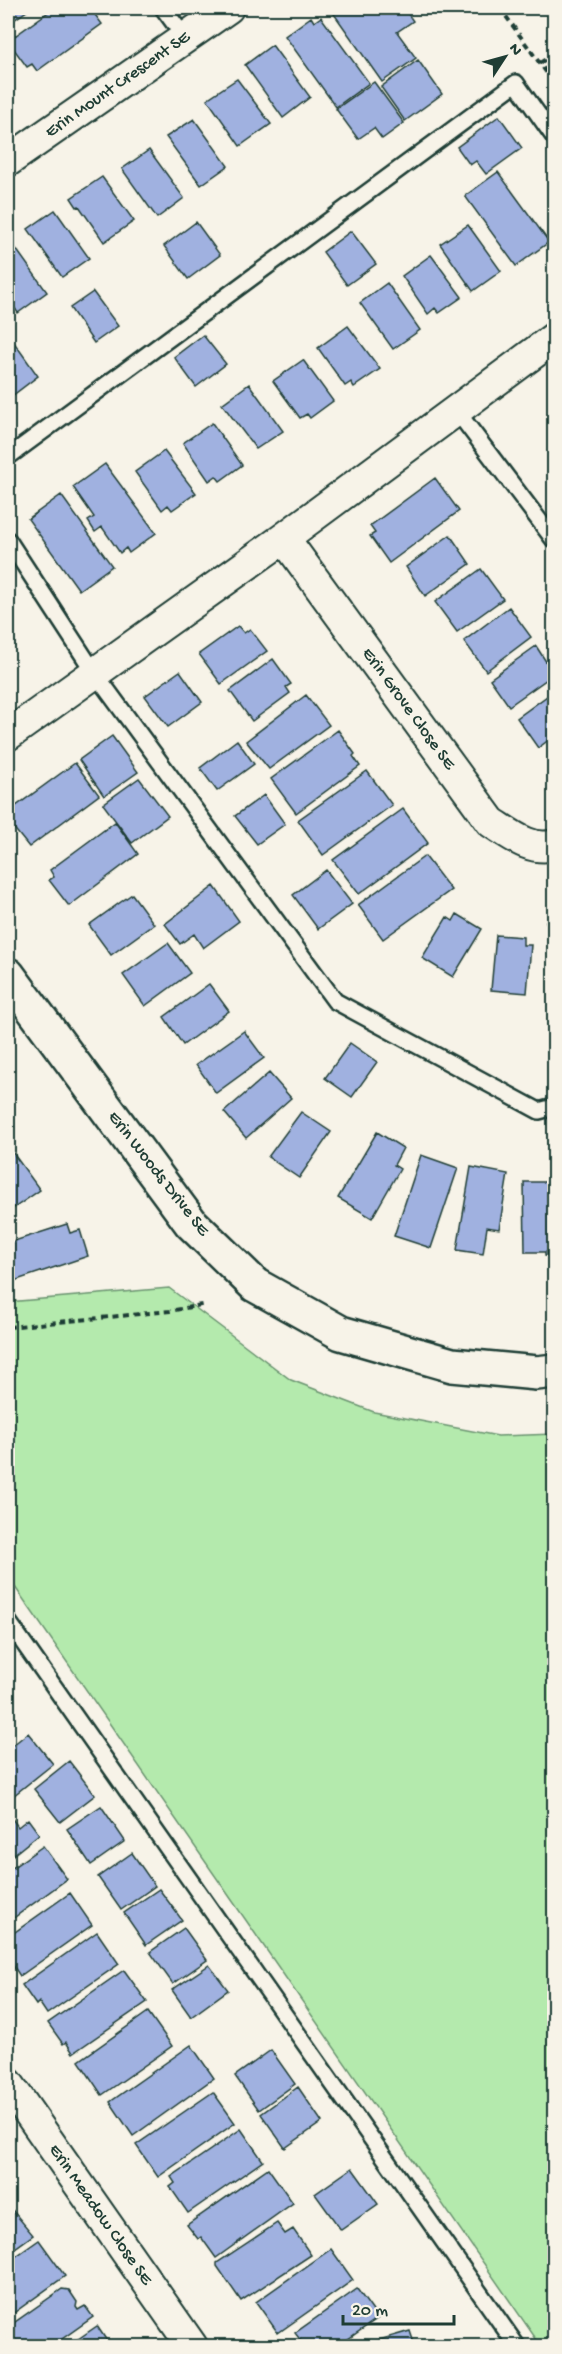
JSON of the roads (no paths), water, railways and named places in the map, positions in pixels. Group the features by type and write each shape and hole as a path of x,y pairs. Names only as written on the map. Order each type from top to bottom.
{"street":[{"name":"Erin Mount Crescent SE","path":"8,161 228,8"},
{"path":"8,735 284,538 555,338"},
{"name":"Erin Grove Close SE","path":"284,538 491,822 520,840 543,848 555,845"},
{"name":"Erin Woods Drive SE","path":"8,975 191,1223 255,1285 341,1333 452,1365 537,1373 555,1371"},
{"name":"Erin Meadow Close SE","path":"8,2083 192,2346"}],"lane":[{"path":"163,8 185,38"},
{"path":"8,457 516,83 555,137"},
{"path":"456,410 555,540"},
{"path":"8,540 94,672 335,1001 539,1111 555,1107"},
{"path":"8,1621 517,2346"}]}
